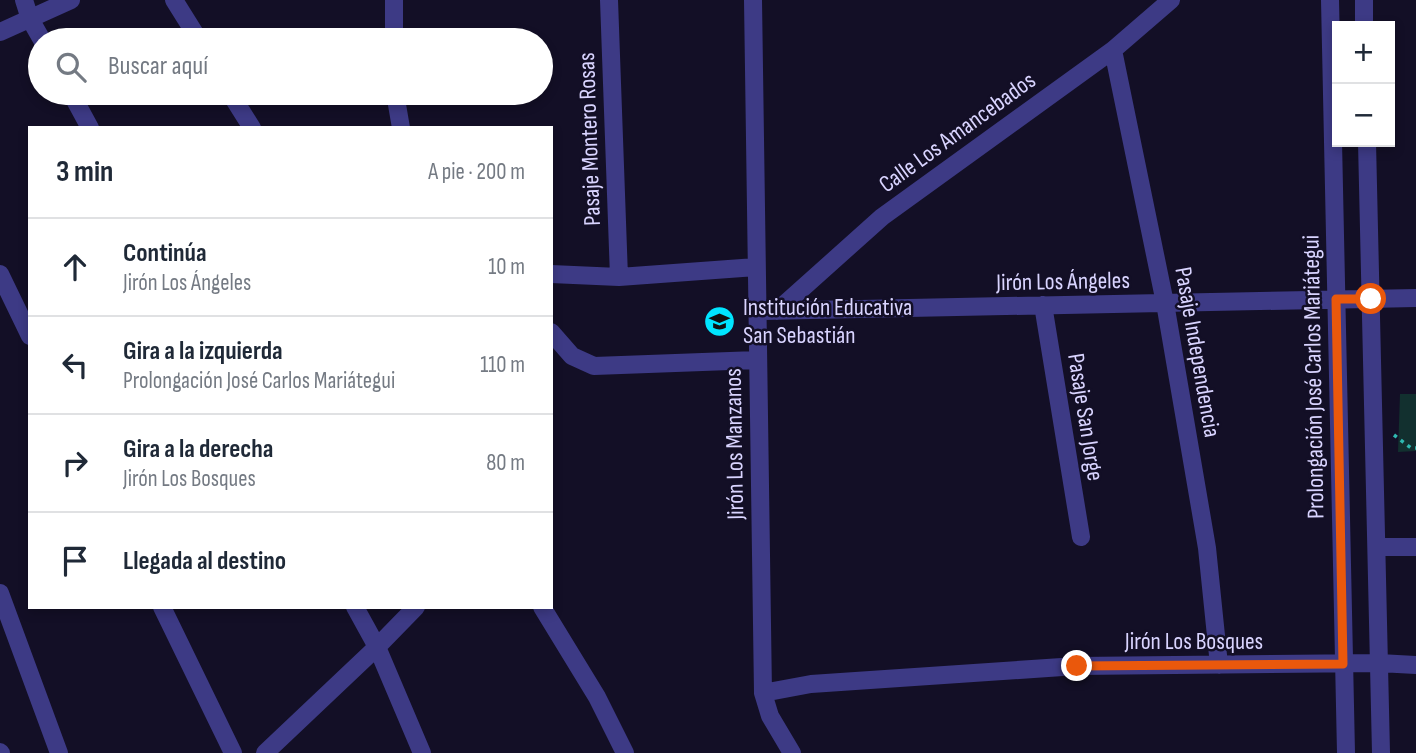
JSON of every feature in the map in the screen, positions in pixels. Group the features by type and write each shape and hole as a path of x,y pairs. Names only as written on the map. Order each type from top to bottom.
{"street":[{"path":"24,0 35,28"},
{"path":"0,32 71,0"},
{"path":"174,0 192,28"},
{"path":"394,0 394,28"},
{"name":"Pasaje Montero Rosas","path":"609,0 619,277"},
{"name":"Jirón Los Manzanos","path":"753,0 763,693 770,716 792,753"},
{"name":"Calle Los Amancebados","path":"777,311 882,217 1113,50 1171,0"},
{"name":"Prolongación José Carlos Mariátegui","path":"1330,0 1346,753"},
{"path":"1364,0 1364,21"},
{"name":"Pasaje Independencia","path":"1113,50 1165,303 1207,548 1219,665"},
{"path":"78,105 89,126"},
{"path":"238,105 251,126"},
{"path":"397,105 401,126"},
{"path":"1367,147 1381,753"},
{"path":"553,274 619,277 756,267"},
{"path":"0,275 28,332"},
{"name":"Jirón Los Ángeles","path":"756,311 1416,298"},
{"name":"Pasaje San Jorge","path":"1043,305 1081,537"},
{"path":"553,334 572,356 594,366 757,360"},
{"path":"1377,547 1416,547"},
{"path":"0,593 58,753"},
{"path":"163,609 233,753"},
{"path":"356,609 377,647 422,753"},
{"path":"265,753 414,609"},
{"path":"543,609 597,697 625,753"},
{"name":"Jirón Los Bosques","path":"763,693 811,684 1077,666 1379,663 1416,665"}],"green space":[{"path":"1400,394 1416,394 1416,451 1398,452"}],"place":[{"name":"Institución Educativa San Sebastián","path":"720,321"}],"route":[{"path":"1077,666 1343,664 1336,299 1371,299"}]}
